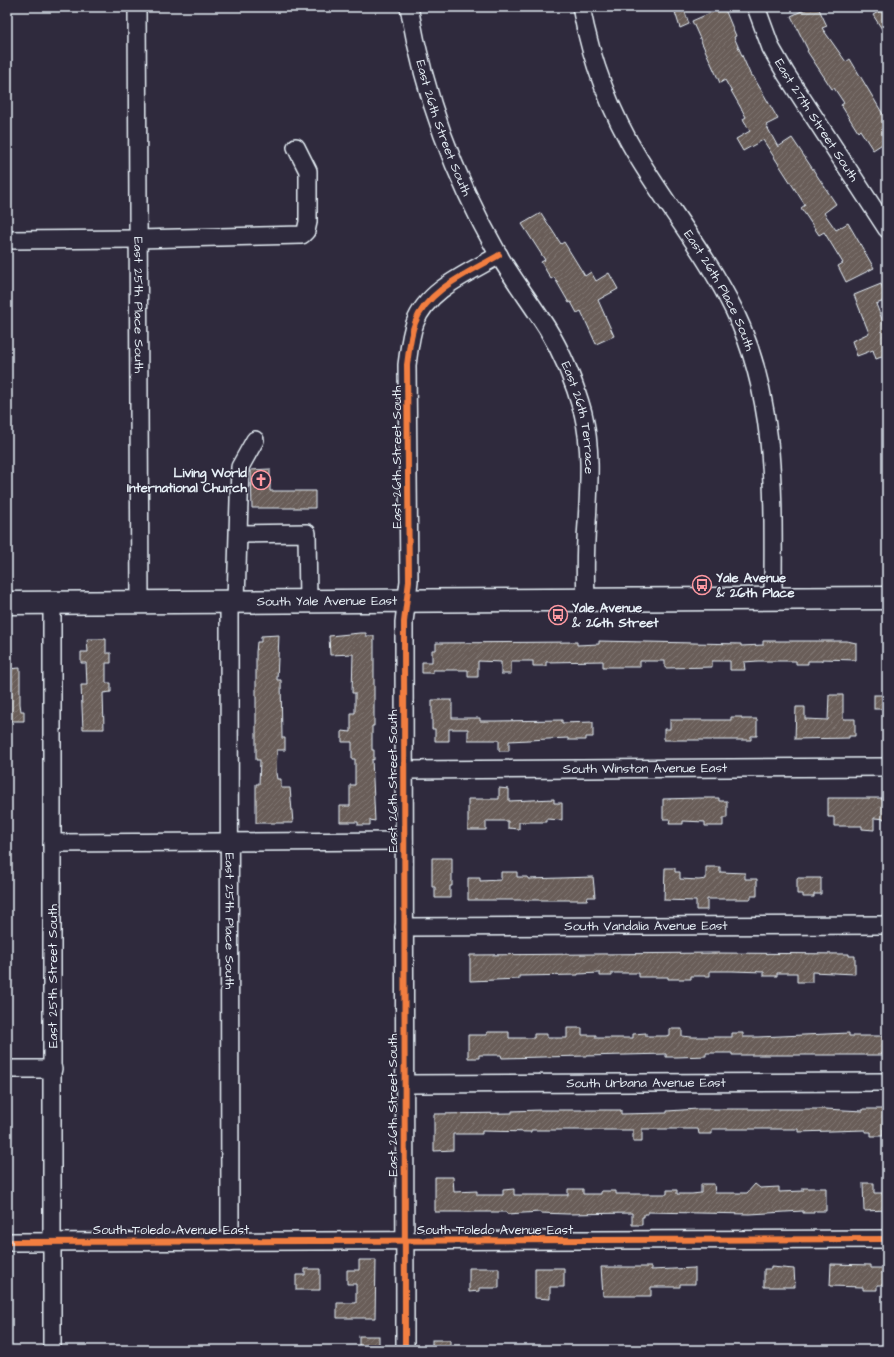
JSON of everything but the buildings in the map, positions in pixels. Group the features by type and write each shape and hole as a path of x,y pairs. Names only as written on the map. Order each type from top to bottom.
{"main road":[{"name":"South Yale Avenue East","path":"7,603 887,598"}],"street":[{"name":"East 25th Place South","path":"137,7 140,602"},
{"name":"East 26th Street South","path":"405,1350 404,622 409,581 407,365 415,322 424,306 437,293 499,255 460,180 442,136 428,92 409,7"},
{"name":"East 26th Place South","path":"581,7 605,90 621,126 639,159 715,275 734,311 756,368 767,417 771,454 773,599"},
{"name":"East 27th Street South","path":"756,7 771,48 786,74 887,229"},
{"path":"7,240 138,239 302,235 306,231 308,222 308,171 296,147"},
{"name":"East 26th Terrace","path":"499,255 548,329 561,352 583,412 589,443 590,468 587,523 586,600"},
{"name":"East 25th Place South","path":"230,1242 229,842 233,601 239,534 240,467 255,440"},
{"path":"239,534 307,533 308,601"},
{"name":"East 25th Street South","path":"52,603 54,1241 52,1350"},
{"name":"South Winston Avenue East","path":"404,770 887,768"},
{"path":"52,844 404,841"},
{"name":"South Vandalia Avenue East","path":"404,927 887,925"},
{"path":"7,1069 53,1069"},
{"name":"South Urbana Avenue East","path":"404,1084 887,1082"},
{"name":"South Toledo Avenue East","path":"7,1242 887,1239"}],"cycle path":[{"path":"405,1350 404,622 409,581 407,365 413,328 421,311 429,300 439,291 463,275 499,255"},
{"path":"7,1242 887,1239"}],"place":[{"name":"Living World International Church","path":"261,480"},
{"name":"Yale Avenue & 26th Place","path":"702,585"},
{"name":"Yale Avenue & 26th Street","path":"558,615"}]}
